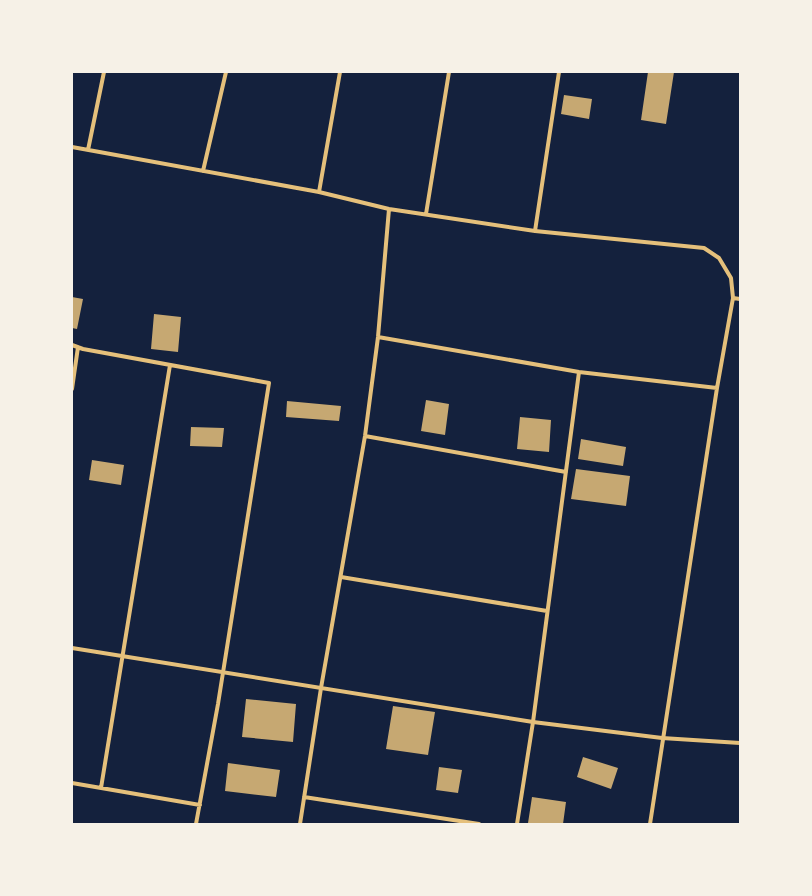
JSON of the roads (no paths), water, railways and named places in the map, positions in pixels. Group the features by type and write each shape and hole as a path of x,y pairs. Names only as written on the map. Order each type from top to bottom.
{"street":[{"path":"88,150 104,72"},
{"path":"203,171 226,72"},
{"path":"319,192 340,72"},
{"path":"426,214 449,72"},
{"path":"535,231 559,72"},
{"path":"72,147 319,192 389,208 426,214 535,231 704,248 719,258 731,278 733,298 717,388 662,738 650,824"},
{"path":"300,824 321,688 365,436 378,337 389,208"},
{"path":"733,298 740,299"},
{"path":"378,337 579,372 717,388"},
{"path":"72,345 78,348 269,383 223,672 196,824"},
{"path":"72,389 78,348"},
{"path":"101,788 124,656 170,365"},
{"path":"517,824 533,722 579,372"},
{"path":"365,436 566,472"},
{"path":"340,577 547,611"},
{"path":"72,648 533,722 662,738 740,743"},
{"path":"72,783 200,805"},
{"path":"304,797 479,824"}]}
